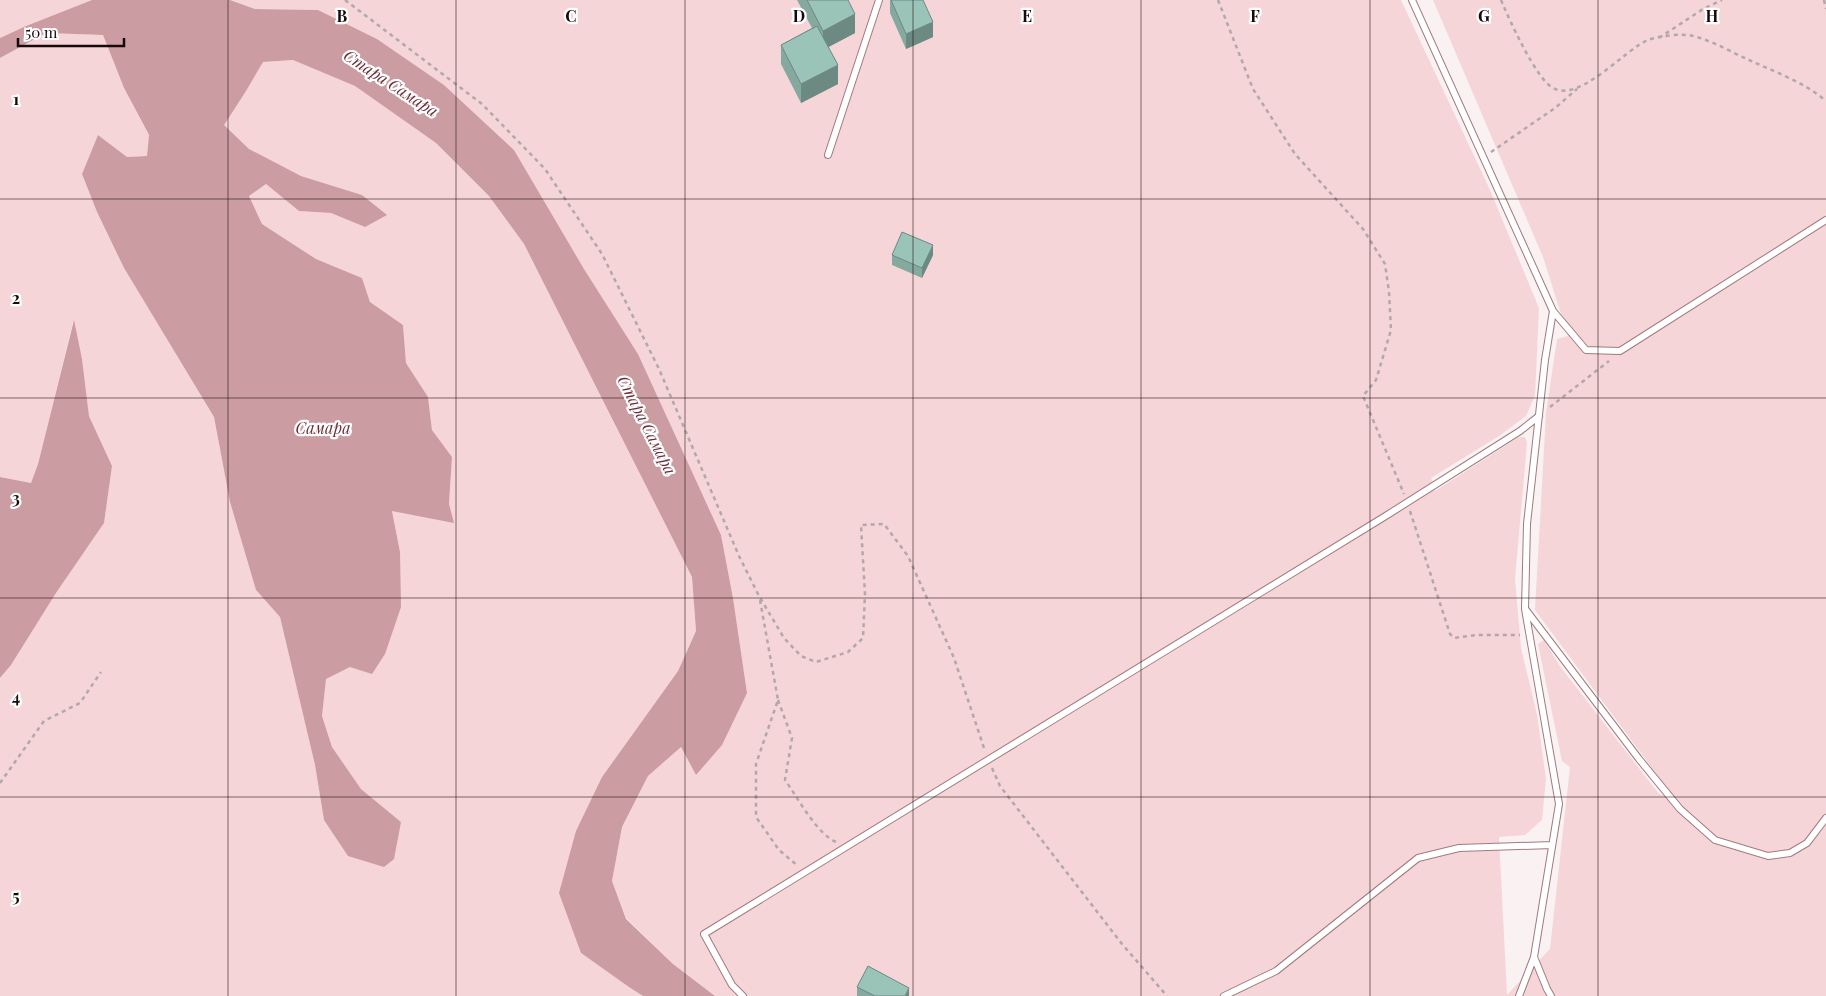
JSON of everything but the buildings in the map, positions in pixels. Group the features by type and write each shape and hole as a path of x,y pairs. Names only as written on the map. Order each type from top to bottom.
{"lane":[{"path":"828,155 879,0"},
{"path":"1412,0 1553,311 1586,350 1620,352 1826,220"},
{"path":"1519,996 1534,957 1559,804 1525,609 1527,524 1545,360 1553,311"},
{"path":"743,996 732,985 704,934 1408,502 1520,431 1539,416"},
{"path":"1525,609 1680,810 1715,840 1768,856 1790,853 1807,843 1826,818"},
{"path":"1224,996 1276,971 1418,858 1458,848 1552,845"},
{"path":"1534,957 1547,989 1552,996"}],"path":[{"path":"345,0 482,104 546,169 602,254 659,369 739,556 759,596 784,638 801,656 816,662 848,652 863,638 865,594 861,525 884,524 908,556 950,649 988,760 1000,786 1122,944 1167,996"},
{"path":"1218,0 1253,89 1294,154 1363,229 1385,264 1391,330 1376,380 1363,396 1408,502 1450,634 1454,638 1477,635 1515,636 1529,634"},
{"path":"1501,0 1519,39 1545,82 1553,88 1564,91 1579,88"},
{"path":"1657,39 1704,9 1722,0"},
{"path":"1824,0 1826,9"},
{"path":"1483,157 1518,135 1579,88 1648,40 1687,35 1713,43 1796,82 1815,92 1826,102"},
{"path":"1539,416 1620,352"},
{"path":"759,596 778,700 792,738 785,780 810,817 828,838 846,847"},
{"path":"0,783 44,721 80,703 101,672"},
{"path":"778,700 756,764 756,817 779,850 805,872"}],"shaded area":[{"path":"0,0 92,0 0,38"},
{"path":"230,0 1401,0 1490,190 1539,308 1535,396 1526,416 1499,436 1431,478 1435,491 1519,437 1525,437 1527,443 1515,579 1521,648 1537,715 1546,779 1542,820 1525,835 1499,837 1507,995 1550,949 1570,767 1562,761 1538,644 1544,640 1559,665 1659,794 1675,799 1535,610 1546,413 1557,339 1568,336 1543,257 1433,0 1826,0 1826,996 715,996 673,964 626,918 612,881 622,827 648,776 681,747 696,775 747,693 733,598 721,535 638,354 584,269 514,150 444,85 377,39 318,10 255,9"},
{"path":"46,33 103,35 124,88 149,136 147,156 127,157 98,135 82,174 97,212 124,268 214,417 230,502 256,590 280,617 315,765 324,820 401,822 361,789 332,747 322,716 326,678 350,667 400,552 392,511 449,504 452,457 432,430 428,397 406,363 403,325 370,302 362,278 316,259 262,224 249,196 266,184 299,211 331,213 365,227 362,195 301,176 248,149 223,125 246,91 262,62 293,60 355,86 436,143 489,196 524,244 692,577 696,631 678,671 602,777 581,953 643,996 0,996 0,678 11,665 56,593 104,523 112,466 89,416 82,359 73,322 38,464 31,483 0,477 0,58"}],"water":[{"name":"Самара","path":"92,0 230,0 255,9 318,10 377,39 444,85 514,150 584,269 638,354 721,535 733,598 747,693 722,745 696,775 681,747 648,776 622,827 612,881 626,919 673,964 715,996 643,996 629,987 581,953 559,893 576,831 602,777 678,671 696,631 692,577 524,244 489,196 436,143 355,86 293,60 263,62 224,125 249,149 301,176 362,195 387,215 365,227 331,213 299,211 266,184 249,196 262,224 316,259 362,278 370,302 403,325 406,363 428,397 432,430 452,457 449,504 454,523 392,511 400,552 401,607 385,654 372,674 350,667 326,679 322,716 332,747 361,789 401,822 394,859 384,867 348,856 324,820 315,765 280,617 256,590 230,502 214,417 124,268 97,212 82,174 98,135 127,157 147,156 149,135 124,88 103,35 46,33 0,58 0,38"},
{"path":"74,320 82,359 89,416 112,466 104,523 56,593 11,665 0,678 0,477 31,483 38,464"}],"water label":[{"name":"Стара Самара","path":"391,83"},
{"name":"Стара Самара","path":"647,425"}]}
